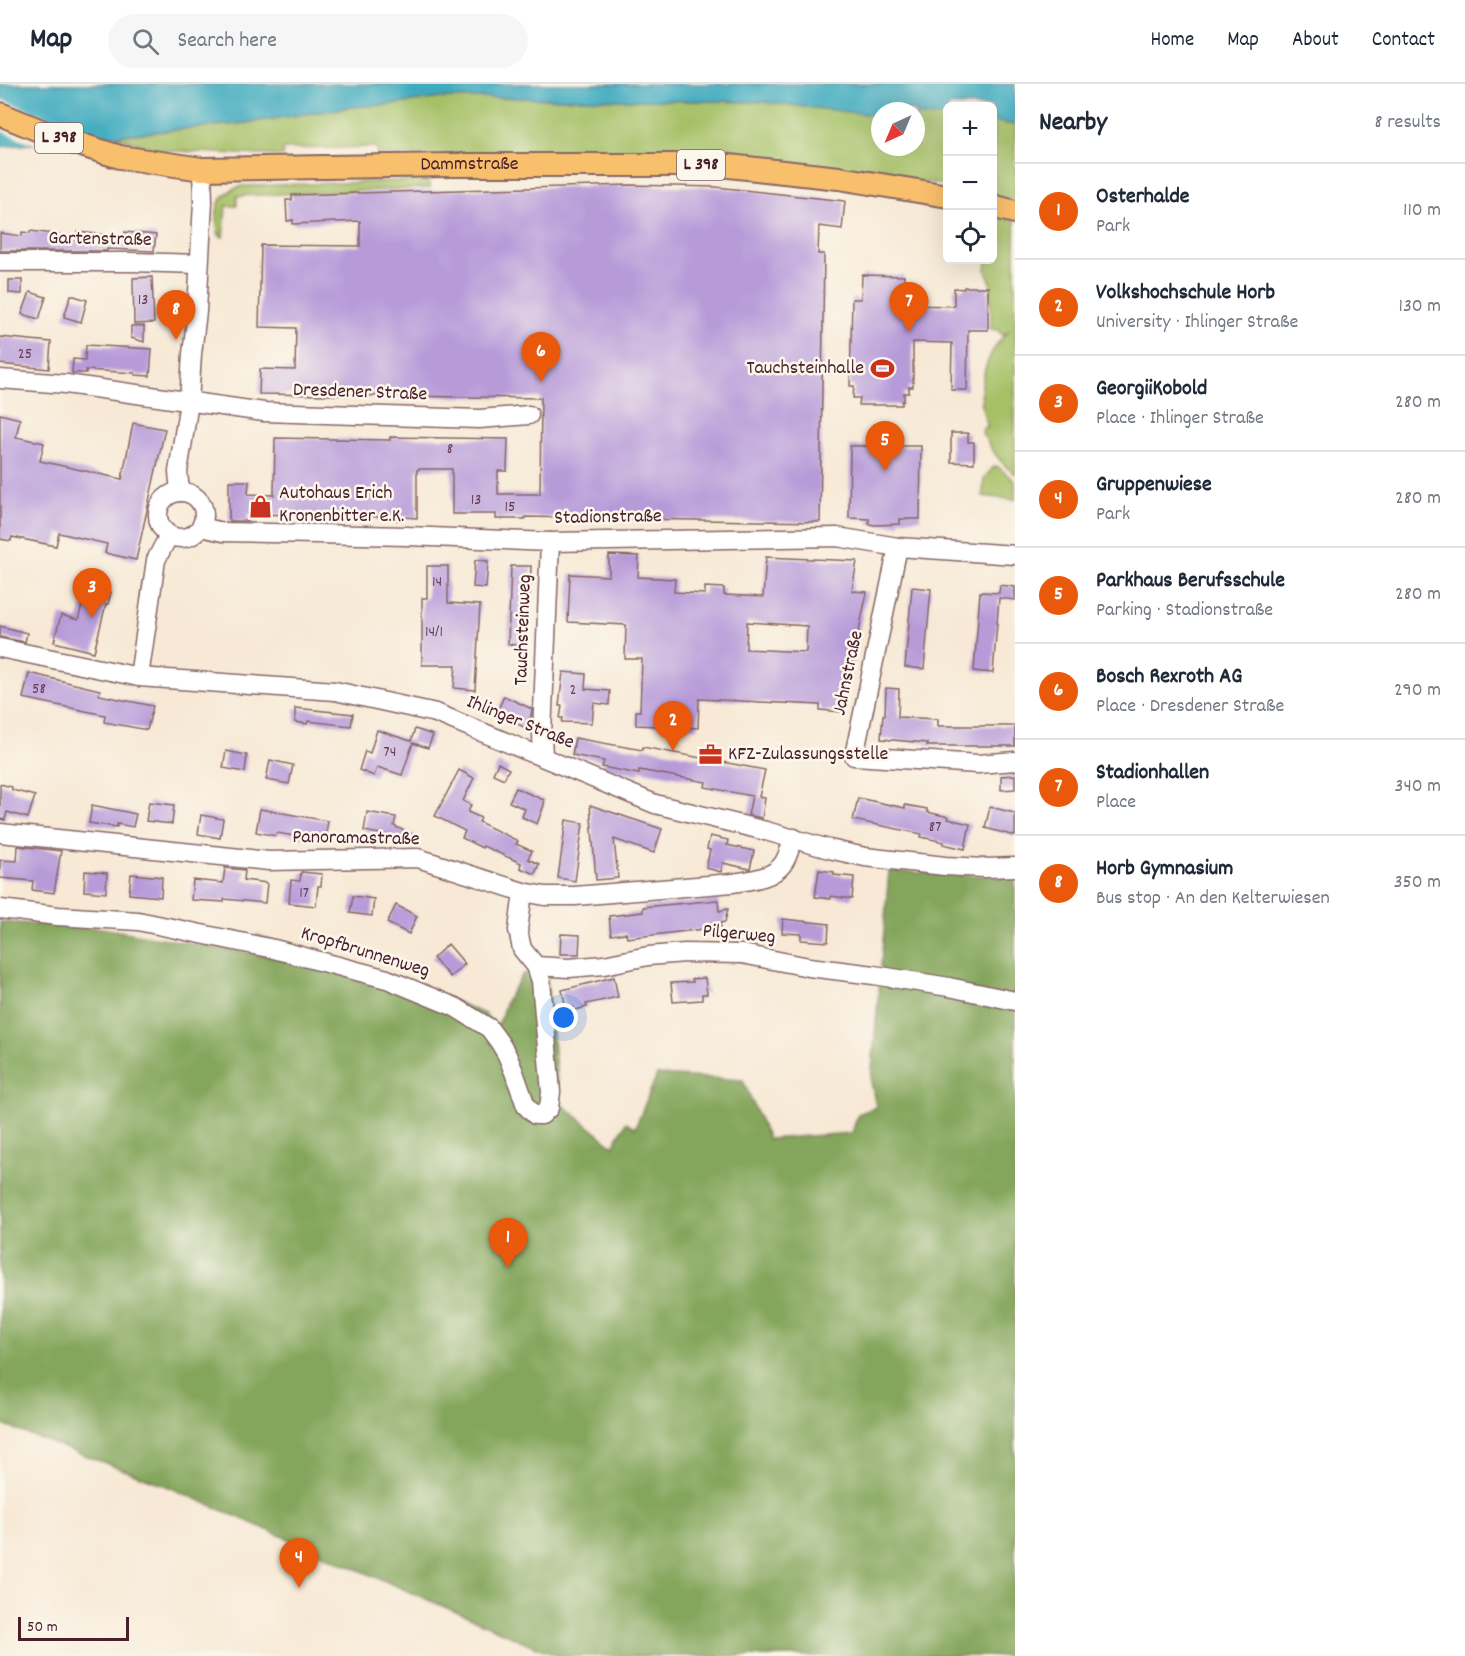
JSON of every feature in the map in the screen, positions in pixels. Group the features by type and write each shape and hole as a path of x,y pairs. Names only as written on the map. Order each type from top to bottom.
{"main road":[{"name":"Dammstraße","path":"0,114 56,137 120,157 202,169 452,165 720,165 838,178 943,194"},
{"path":"997,207 1015,212"}],"street":[{"path":"180,492 178,472 189,402 197,311 203,202 202,169"},
{"name":"Gartenstraße","path":"0,262 199,264"},
{"name":"Dresdener Straße","path":"0,379 66,384 264,412 479,419 529,415"},
{"path":"180,492 194,496 202,506 204,513 201,527 187,538 176,538 169,535 160,524 158,516 162,502 167,496 180,492"},
{"name":"Stadionstraße","path":"201,527 223,532 550,542 837,537 898,547 1015,555"},
{"path":"139,677 156,560 169,535"},
{"name":"Tauchsteinweg","path":"543,757 550,542"},
{"name":"Jahnstraße","path":"898,547 854,756 978,764 1015,761"},
{"name":"Ihlinger Straße","path":"0,648 139,677 335,691 436,713 655,804 865,857 985,868 1015,867"},
{"name":"Panoramastraße","path":"0,833 269,861 418,858 523,892 545,896 575,897 758,879 774,872 783,864 794,838"},
{"path":"523,892 518,930 522,949 536,966"},
{"name":"Kropfbrunnenweg","path":"0,909 58,916 138,921 274,949 387,979 455,1007 489,1028 507,1055 526,1106 535,1114 542,1115 549,1108 551,1092 541,981 536,966"},
{"name":"Pilgerweg","path":"536,966 569,968 604,965 648,956 686,953 742,954 809,967 949,987 1015,1001"}],"green space":[{"path":"440,98 764,102 871,114 871,156 925,156 925,116 943,117 943,184 707,154 377,155 377,147 283,149 283,156 157,150 116,136 245,123 351,107"},
{"path":"997,122 1015,125 1015,200 997,196"},
{"path":"428,180 430,188 237,196 237,206 226,206 223,237 219,235 216,218 218,205 233,189 242,186"},
{"path":"997,218 1015,219 1015,474 996,455 982,433 983,428 988,427 982,402 987,362 993,350 1010,330 1003,335 991,329 991,283 986,270 987,264 997,264"},
{"path":"997,466 1015,481 1015,500 983,496 984,478"},
{"path":"889,871 1007,877 1015,875 1015,1656 557,1656 162,1484 0,1424 0,922 101,928 267,956 257,935 302,951 409,982 484,1014 498,1026 506,1001 523,974 546,971 559,1102 613,1146 626,1122 635,1128 657,1075 743,1080 768,1139 852,1133 858,1114 876,1107 871,1082"}],"water":[{"path":"0,84 1015,84 1015,125 997,122 997,102 943,102 943,117 925,116 925,102 871,102 871,115 764,102 440,98 351,107 245,123 0,147"}],"pier":[{"path":"0,99 86,132 111,139 40,146 0,131"}],"building":[{"path":"630,185 716,187 845,201 842,229 819,226 818,254 824,254 820,522 525,517 525,519 496,519 496,514 452,514 452,469 417,470 417,518 403,517 401,520 395,520 393,517 248,514 248,521 229,521 229,481 249,481 248,494 274,495 275,438 508,439 507,471 498,471 498,494 540,494 541,398 259,394 260,369 295,370 296,328 259,327 261,245 360,246 360,221 293,224 293,220 287,221 286,200 292,200 292,195"},
{"path":"30,231 77,237 78,232 125,237 125,232 156,235 154,251 107,249 107,251 0,251 0,233 22,236 22,232 30,233"},
{"path":"862,275 904,276 904,305 954,306 954,288 988,287 988,330 968,330 967,390 951,390 952,343 913,342 913,387 909,387 909,393 904,393 902,405 859,405 860,398 853,398 854,386 850,386 852,299 861,299"},
{"path":"152,277 154,323 134,324 133,278"},
{"path":"9,280 22,280 22,294 9,293"},
{"path":"30,292 46,297 39,319 22,314"},
{"path":"71,295 87,300 81,322 64,317"},
{"path":"131,326 144,326 144,342 131,338"},
{"path":"0,337 51,342 49,369 0,364"},
{"path":"86,345 152,349 150,376 86,370 86,373 72,373 73,359 85,360"},
{"path":"0,414 20,419 16,437 44,443 40,461 122,479 133,423 165,429 136,560 105,553 107,544 59,533 56,546 12,537 11,541 0,539"},
{"path":"951,433 968,433 968,442 974,442 974,463 951,462"},
{"path":"850,446 921,446 920,519 900,519 900,524 875,525 869,524 869,519 849,518"},
{"path":"609,555 639,556 638,577 675,579 674,592 705,594 705,587 724,588 724,595 763,597 766,557 857,561 852,591 867,592 842,712 820,710 820,705 699,699 698,728 636,725 636,711 640,711 642,659 625,659 626,625 568,622 570,574 609,576","holes":["747,622 807,626 806,652 746,649"]},
{"path":"475,560 488,561 486,588 473,587"},
{"path":"427,566 448,566 448,603 480,605 475,690 454,688 456,665 422,665 422,598 427,598"},
{"path":"511,566 531,566 530,595 526,595 524,646 508,644"},
{"path":"1000,585 1015,587 1015,600 999,598 993,673 974,671 980,592 999,593"},
{"path":"912,587 931,589 924,669 905,667"},
{"path":"98,589 111,592 94,652 54,642 61,615 78,620 86,591 92,592"},
{"path":"0,626 27,633 25,642 0,637"},
{"path":"563,672 586,674 585,689 610,691 609,705 594,703 592,723 562,722 563,718 560,718 562,706 559,706"},
{"path":"29,673 100,690 99,695 153,706 147,730 104,722 105,715 23,698"},
{"path":"886,688 899,689 898,717 938,719 938,726 1015,726 1015,746 927,746 927,743 881,739"},
{"path":"504,696 532,709 526,728 496,714"},
{"path":"295,708 353,714 351,726 308,721 307,724 295,722"},
{"path":"415,729 433,735 428,748 413,743 402,775 377,767 374,776 359,770 365,751 370,753 377,730 411,741"},
{"path":"575,738 642,750 643,747 765,770 759,797 765,798 762,818 748,815 752,796 705,787 706,782 639,770 639,774 602,767 604,761 572,755"},
{"path":"226,751 247,755 245,772 223,768"},
{"path":"270,760 293,765 289,784 266,780"},
{"path":"498,763 509,769 504,779 493,774"},
{"path":"459,770 474,778 463,801 471,805 468,812 481,818 479,822 518,841 516,844 532,851 528,859 539,864 535,874 520,868 521,863 462,838 465,831 435,816"},
{"path":"1015,775 1015,789 1001,790 1001,776"},
{"path":"0,784 35,796 28,818 7,812 5,820 0,819"},
{"path":"516,788 544,800 537,824 522,817 525,809 509,802"},
{"path":"858,798 905,808 905,805 927,809 927,812 970,824 965,849 921,837 922,834 853,820"},
{"path":"149,802 174,805 172,824 146,821"},
{"path":"92,805 136,814 133,827 89,823"},
{"path":"590,805 662,829 654,853 614,839 618,878 596,880"},
{"path":"990,807 1015,813 1015,836 985,828"},
{"path":"260,809 328,821 325,839 277,833 276,836 256,832"},
{"path":"367,812 396,817 394,826 418,837 416,841 364,831"},
{"path":"201,815 223,819 220,838 198,834"},
{"path":"566,820 583,823 575,881 558,878"},
{"path":"710,836 728,840 727,845 754,851 750,869 723,863 721,872 706,868"},
{"path":"18,846 61,851 54,893 32,890 33,881 0,878 0,860 17,861"},
{"path":"225,868 245,870 244,880 267,883 265,903 224,899 224,902 191,900 193,880 223,883"},
{"path":"819,870 834,872 834,875 854,877 852,899 831,896 831,899 815,897"},
{"path":"85,871 107,873 106,893 84,891"},
{"path":"301,872 322,874 316,906 289,903 291,880 300,881"},
{"path":"131,874 162,877 161,897 129,894"},
{"path":"353,896 374,899 372,916 350,913"},
{"path":"718,900 719,911 728,909 725,922 720,923 721,927 627,938 626,933 611,935 609,916 643,912 643,907"},
{"path":"396,905 417,916 409,934 387,923"},
{"path":"783,919 829,924 828,942 801,940 801,934 782,933"},
{"path":"561,934 580,935 579,954 560,954"},
{"path":"448,944 465,964 450,977 433,958"},
{"path":"614,977 618,997 586,1004 587,1007 575,1010 574,1007 566,1008 562,990"},
{"path":"705,978 707,994 702,994 702,1000 673,1002 671,983 693,982 692,979"}],"place":[{"name":"Stadionhallen","path":"909,332"},
{"name":"Horb Gymnasium","path":"176,340"},
{"name":"Tauchsteinhalle","path":"882,369"},
{"name":"Bosch Rexroth AG","path":"541,382"},
{"name":"Parkhaus Berufsschule","path":"885,471"},
{"name":"Autohaus Erich Kronenbitter e.K.","path":"261,506"},
{"name":"GeorgiiKobold","path":"92,618"},
{"name":"Volkshochschule Horb","path":"673,751"},
{"name":"KFZ-Zulassungsstelle","path":"710,755"},
{"name":"Osterhalde","path":"508,1268"},
{"name":"Gruppenwiese","path":"299,1588"}]}
